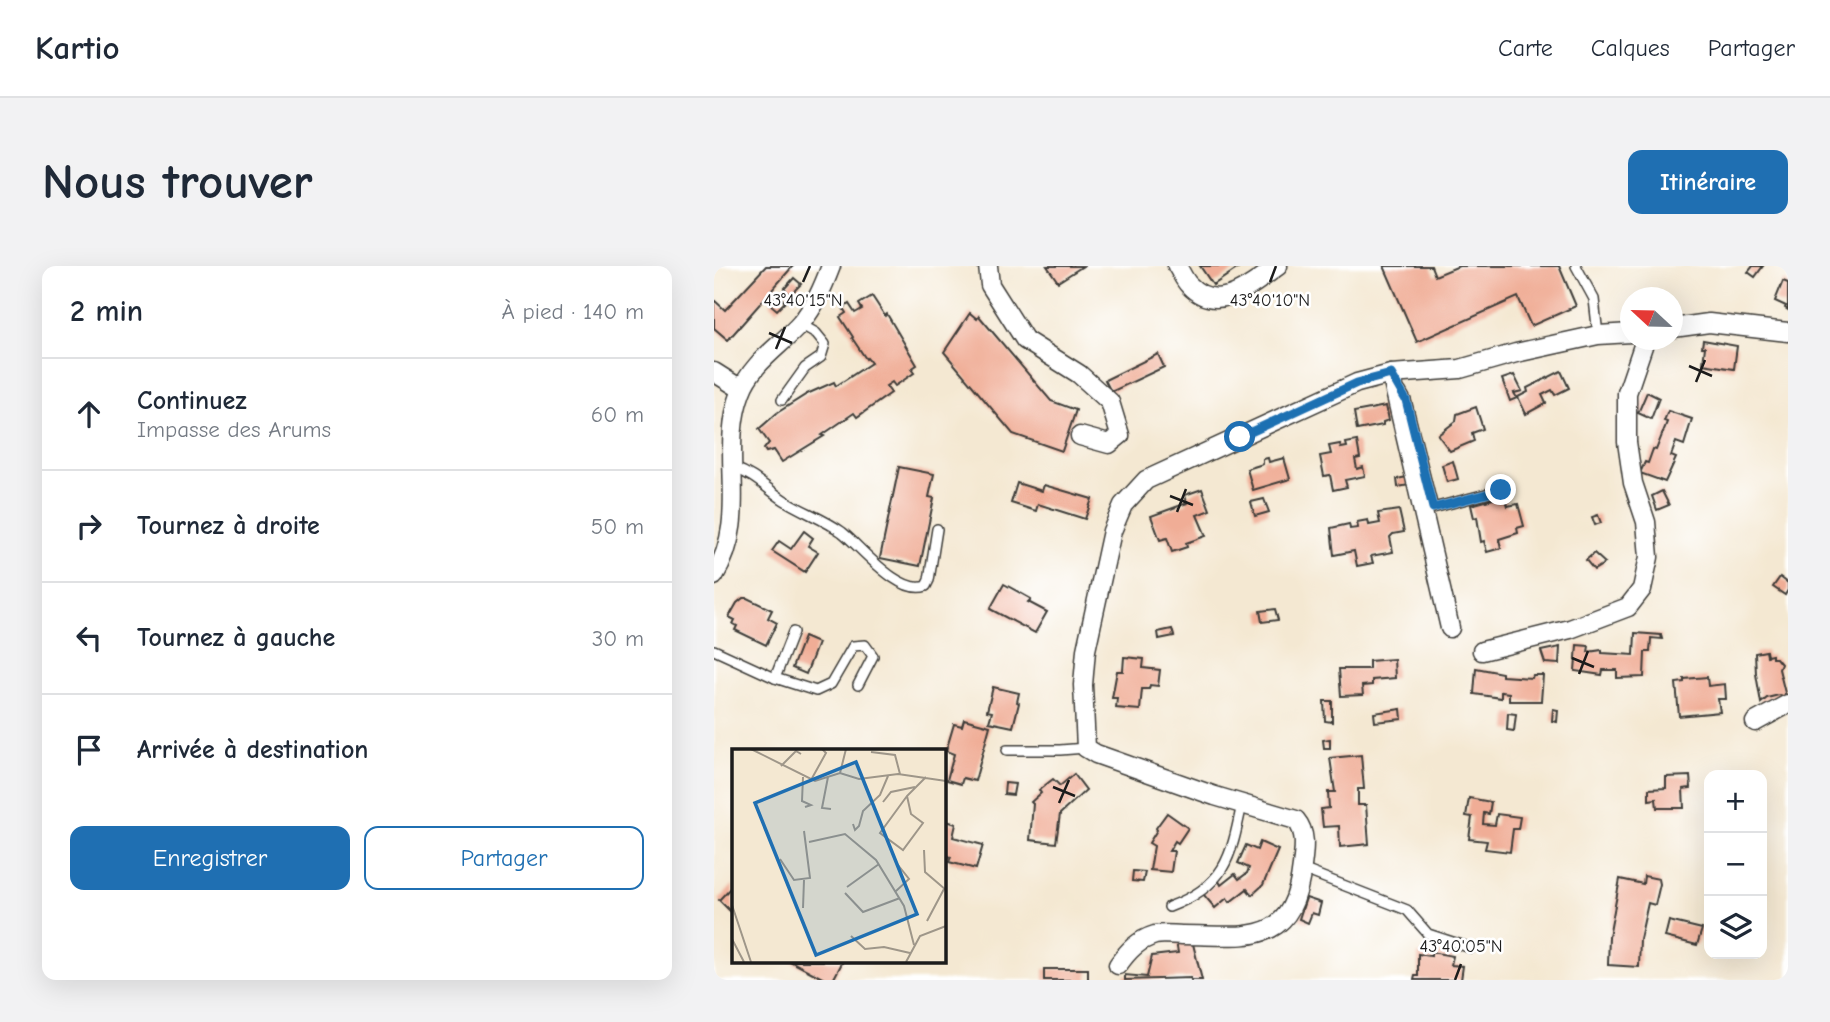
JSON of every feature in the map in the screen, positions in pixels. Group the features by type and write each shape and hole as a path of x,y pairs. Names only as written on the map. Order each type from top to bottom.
{"street":[{"path":"714,576 723,561 731,536 733,431 741,389 759,365 800,324 813,306 831,266"},
{"path":"988,266 990,285 1026,340 1079,374 1110,402 1120,435 1109,444 1080,436"},
{"path":"1177,266 1189,285 1203,295 1216,298 1238,295 1278,266"},
{"path":"1683,327 1709,323 1788,332"},
{"path":"1118,965 1132,946 1156,935 1257,935 1276,928 1295,900 1302,869 1304,839 1303,827 1296,820 1241,804 1096,754 1086,748 1083,685 1086,650 1112,531 1123,505 1146,480 1357,383 1391,374 1460,369 1516,353 1598,335 1620,334"},
{"path":"1482,651 1570,629 1628,607 1642,589 1649,557 1646,522 1633,483 1627,442 1627,393 1642,350"},
{"path":"714,372 741,389"},
{"path":"1391,374 1450,628"},
{"path":"1755,722 1788,704"}],"lane":[{"path":"1576,266 1594,299 1598,335"},
{"path":"782,400 805,368 821,357 825,345 816,333 800,324"},
{"path":"1391,374 1406,400 1433,508 1501,490"},
{"path":"734,468 754,476 787,502 834,527 891,576 910,587 926,586 929,580 937,529"},
{"path":"775,678 793,632"},
{"path":"714,650 775,678 816,691 831,684 853,646 865,645 873,656 858,685"},
{"path":"1007,750 1086,748"},
{"path":"1169,907 1192,899 1222,870 1232,850 1241,804"},
{"path":"1302,869 1407,910 1428,934 1471,948"}],"building":[{"path":"766,266 793,266 728,340 714,328 714,300 725,310"},
{"path":"1047,266 1083,266 1058,282"},
{"path":"1200,266 1241,266 1213,285"},
{"path":"1384,266 1431,266 1435,276 1459,266 1559,266 1576,306 1531,326 1518,297 1417,342"},
{"path":"1753,266 1763,266 1755,277 1748,272"},
{"path":"794,278 801,284 790,295 784,289"},
{"path":"1783,281 1788,283 1788,310 1786,306 1775,301"},
{"path":"778,295 785,302 777,310 770,304"},
{"path":"872,296 885,316 887,314 917,365 911,369 914,373 895,386 892,382 886,386 891,393 857,417 854,413 822,435 824,436 782,462 774,450 766,452 764,449 769,443 759,429 777,413 807,394 834,382 836,386 871,363 840,317 846,313 843,308 849,304 855,313 862,309 859,304"},
{"path":"970,313 977,319 979,316 1051,401 1076,410 1062,451 1013,434 944,352"},
{"path":"1703,340 1737,346 1734,369 1703,364"},
{"path":"1158,354 1164,367 1111,392 1105,380"},
{"path":"1561,371 1569,388 1555,395 1552,390 1542,395 1546,403 1526,414 1518,397 1528,392 1527,388"},
{"path":"1514,375 1522,391 1514,393 1517,398 1510,401 1502,379"},
{"path":"1647,392 1659,398 1651,419 1638,413"},
{"path":"1386,406 1389,420 1383,422 1383,425 1357,430 1354,412"},
{"path":"1476,407 1483,429 1472,433 1474,441 1450,451 1438,435 1456,421 1457,414"},
{"path":"1668,411 1692,419 1684,445 1676,442 1671,456 1676,458 1665,482 1640,473 1645,462 1648,463 1653,449 1656,450 1667,422 1664,421"},
{"path":"1357,441 1360,458 1355,459 1357,469 1363,467 1365,476 1345,480 1347,487 1333,490 1330,475 1324,476 1320,456 1331,454 1329,446 1340,444 1341,448 1347,447 1346,443"},
{"path":"1268,458 1269,462 1284,458 1290,479 1253,490 1247,469 1263,464 1263,459"},
{"path":"1453,461 1458,479 1447,482 1442,465"},
{"path":"899,467 934,474 929,497 934,498 920,566 880,558"},
{"path":"1407,477 1409,485 1398,487 1397,479"},
{"path":"1017,483 1042,491 1044,485 1092,499 1085,519 1038,504 1036,511 1011,503"},
{"path":"1202,489 1210,510 1197,515 1206,536 1186,543 1187,547 1172,552 1167,538 1160,540 1151,516 1187,503 1185,495"},
{"path":"1662,491 1669,505 1657,510 1652,496"},
{"path":"1504,496 1507,506 1518,504 1524,526 1517,528 1518,533 1499,539 1501,548 1487,552 1484,541 1481,542 1477,517 1474,518 1471,505"},
{"path":"1264,499 1269,512 1255,516 1251,502"},
{"path":"1399,510 1404,532 1390,537 1393,552 1371,556 1373,563 1357,566 1354,551 1334,555 1331,528 1349,524 1350,529 1358,528 1357,522 1368,520 1369,525 1380,523 1378,513"},
{"path":"1598,515 1601,523 1595,525 1592,517"},
{"path":"804,531 813,538 808,546 818,552 805,572 772,551 779,541 791,549"},
{"path":"1594,553 1605,563 1594,570 1586,560"},
{"path":"1780,577 1788,583 1785,595 1773,587"},
{"path":"1004,584 1031,599 1028,602 1047,612 1035,633 990,609"},
{"path":"743,598 772,610 768,618 777,623 766,645 735,630 735,620 729,617"},
{"path":"1275,609 1278,620 1262,622 1260,611"},
{"path":"1172,629 1174,636 1159,639 1158,632"},
{"path":"1635,633 1661,635 1662,639 1651,638 1650,652 1645,652 1644,677 1617,678 1617,670 1603,670 1602,675 1575,671 1577,645 1589,646 1588,652 1602,650 1602,653 1634,655"},
{"path":"804,637 818,643 806,674 792,668"},
{"path":"1560,647 1559,664 1545,663 1541,651"},
{"path":"1766,651 1767,656 1772,655 1772,658 1776,658 1781,664 1779,669 1786,697 1779,695 1767,698 1761,703 1755,653"},
{"path":"1124,657 1144,659 1143,668 1160,670 1158,686 1150,685 1149,689 1142,689 1140,710 1116,708 1117,698 1112,698 1117,671 1123,671"},
{"path":"1394,659 1395,678 1372,680 1372,685 1362,686 1363,695 1341,696 1339,669 1369,669 1369,661"},
{"path":"1476,668 1502,673 1502,676 1532,678 1533,675 1543,675 1541,701 1509,701 1509,693 1501,692 1501,698 1474,694"},
{"path":"1707,677 1708,686 1725,684 1726,699 1718,699 1720,712 1679,716 1676,683 1684,682 1684,679"},
{"path":"993,687 1019,693 1013,727 989,722 992,712 987,711"},
{"path":"1324,701 1332,701 1332,722 1325,721"},
{"path":"1401,709 1402,719 1375,722 1374,713"},
{"path":"1553,709 1558,710 1557,722 1552,721"},
{"path":"1508,713 1516,714 1514,731 1507,730"},
{"path":"964,719 990,726 975,781 963,778 961,784 947,780 954,754 946,751 954,724 962,726"},
{"path":"1330,739 1330,748 1324,748 1323,740"},
{"path":"1361,755 1364,789 1358,789 1358,805 1366,805 1369,844 1340,847 1339,826 1323,827 1321,809 1329,808 1328,792 1335,792 1330,758"},
{"path":"1074,774 1086,790 1060,814 1056,843 1030,840 1031,802 1041,793 1039,790 1053,779 1060,786"},
{"path":"1690,776 1691,788 1683,789 1684,808 1657,808 1656,799 1649,800 1649,789 1666,788 1666,777"},
{"path":"1005,783 1015,784 1013,795 1004,794"},
{"path":"1469,798 1491,802 1489,814 1484,813 1483,824 1495,825 1497,814 1520,817 1518,829 1513,829 1510,852 1485,849 1487,841 1469,839 1472,817 1466,816"},
{"path":"1167,813 1188,828 1169,851 1174,851 1171,872 1150,870 1154,846 1149,843"},
{"path":"945,821 956,824 953,837 983,845 976,869 949,862 951,857 945,856"},
{"path":"1260,842 1278,850 1263,885 1252,895 1247,889 1230,902 1227,898 1215,908 1203,894 1219,881 1221,885 1235,874 1239,879 1247,873 1249,868 1238,863 1246,845 1257,850"},
{"path":"1133,871 1145,872 1143,882 1132,881"},
{"path":"1644,876 1659,879 1660,884 1655,905 1648,903 1640,939 1639,967 1608,965 1609,937 1620,879 1643,884"},
{"path":"732,886 732,913 719,900"},
{"path":"1306,898 1321,903 1318,915 1312,913 1308,923 1299,919"},
{"path":"1669,921 1702,929 1697,945 1665,937"},
{"path":"1192,940 1202,980 1125,980 1125,975 1147,977 1152,956 1178,953 1176,941"},
{"path":"1431,952 1453,956 1451,965 1463,966 1461,980 1414,980 1415,976 1418,976 1418,954 1431,956"},
{"path":"792,962 842,962 833,980 826,980"},
{"path":"1044,969 1088,969 1088,980 1044,980"}],"route":[{"path":"1240,437 1357,383 1391,374 1406,400 1433,508 1501,490"}]}
